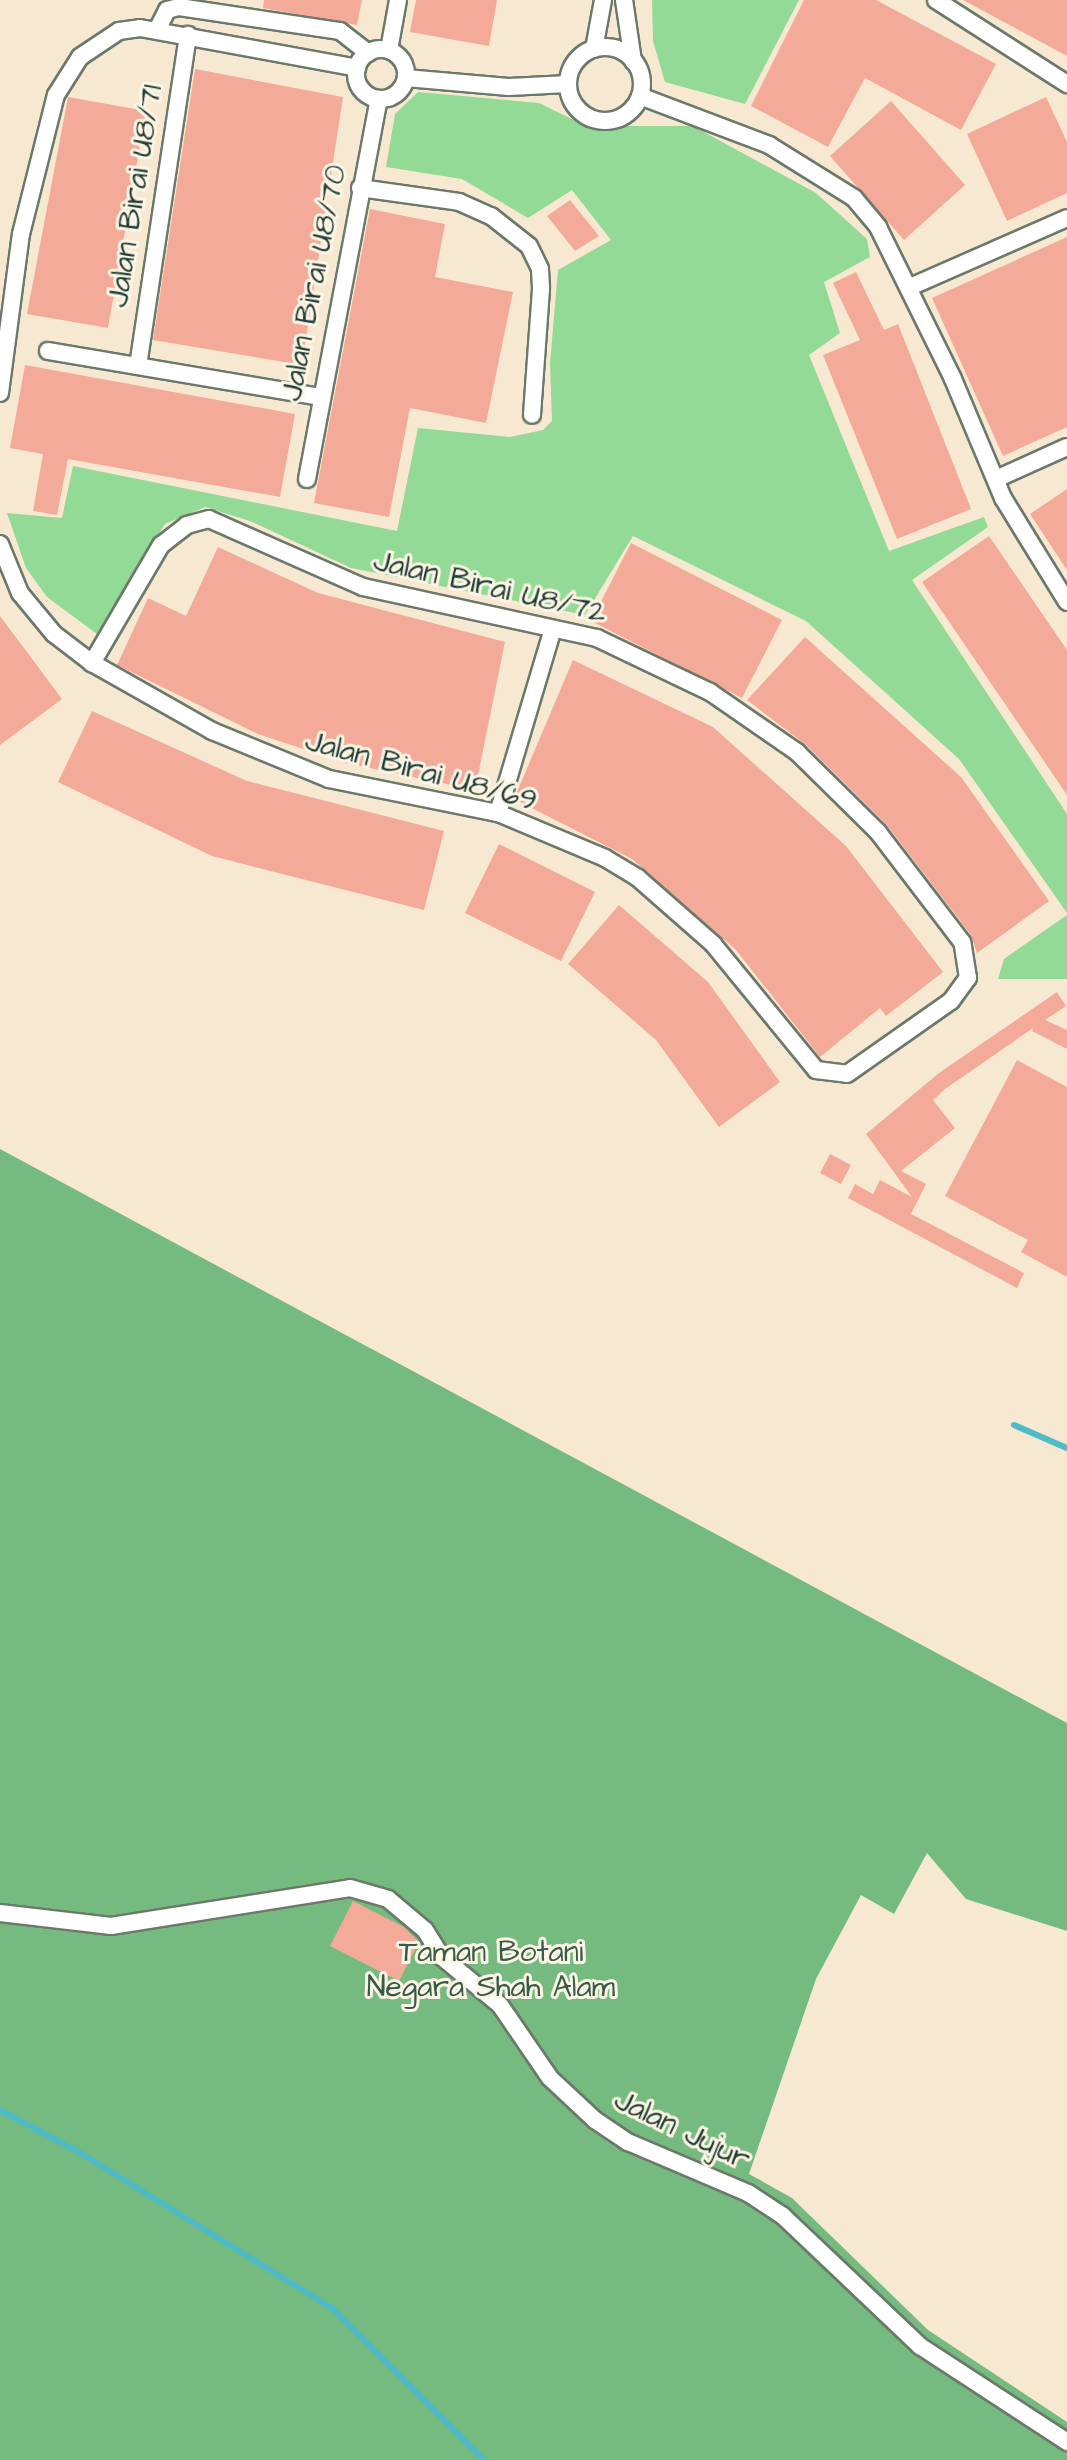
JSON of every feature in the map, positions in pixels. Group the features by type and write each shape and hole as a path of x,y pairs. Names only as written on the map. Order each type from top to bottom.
{"street":[{"path":"389,50 398,0"},
{"path":"594,49 603,0"},
{"path":"624,0 633,61 641,77 640,96 626,114 603,121 575,107 568,84 578,60 594,49 610,48 633,61"},
{"path":"936,0 1067,84"},
{"path":"157,30 167,10 179,7 340,31 368,53"},
{"path":"0,393 21,234 56,95 74,63 119,31 157,30 357,68"},
{"name":"Jalan Birai U8/71","path":"138,366 188,35"},
{"path":"389,50 402,61 406,78 397,94 379,99 359,87 357,68 368,53 389,50"},
{"path":"406,78 509,87 568,84"},
{"path":"640,96 769,145 854,198 878,227 910,287 996,479 1067,602"},
{"name":"Jalan Birai U8/70","path":"307,479 319,397 379,99"},
{"path":"360,188 459,202 502,223 529,246 540,269 541,289 532,415"},
{"path":"910,287 1067,218"},
{"path":"48,351 319,397"},
{"path":"996,479 1067,447"},
{"name":"Jalan Birai U8/72","path":"92,663 161,545 187,525 209,519 363,587 552,632 597,638 710,692 797,752 878,832 962,942 969,964 959,994 903,1036"},
{"name":"Jalan Birai U8/69","path":"0,544 10,575 35,615 92,663 212,731 295,768 377,791 498,813 605,858 638,878 713,944 816,1070 847,1074 903,1036"},
{"path":"498,813 552,632"},
{"name":"Jalan Jujur","path":"0,1913 111,1926 350,1888 388,1899 425,1930 442,1957 500,2005 550,2078 595,2120 628,2142 748,2193 783,2216 920,2346 974,2387 1067,2442"}],"green space":[{"path":"652,0 799,0 745,104 665,82 653,41"},
{"path":"418,92 539,103 586,126 693,126 816,193 867,239 870,257 824,282 840,333 809,355 889,551 984,517 988,527 912,580 1067,814 1067,913 959,759 806,621 633,536 585,615 351,568 250,521 205,507 165,524 97,634 47,597 26,568 7,513 62,518 73,466 397,531 418,428 510,437 543,430 552,421 550,363 558,270 611,240 572,190 528,218 462,179 386,167 395,114"},
{"path":"1067,915 1067,979 998,979 1004,959"},
{"name":"Taman Botani Negara Shah Alam","path":"0,1149 1067,1723 1067,1931 966,1899 927,1853 894,1914 861,1895 816,1979 749,2174 792,2198 928,2330 1067,2422 1067,2460 0,2460"}],"building":[{"path":"264,0 362,0 357,25 263,8"},
{"path":"416,0 497,0 489,46 410,32"},
{"path":"804,0 876,0 996,64 961,130 865,78 828,147 751,106"},
{"path":"963,0 1067,0 1067,56"},
{"path":"195,69 343,97 302,365 153,340"},
{"path":"68,97 146,111 108,328 27,314"},
{"path":"1046,97 1067,142 1067,193 1007,221 967,134"},
{"path":"891,101 965,185 904,240 830,156"},
{"path":"570,200 599,236 575,251 547,216"},
{"path":"370,209 445,224 435,277 513,292 486,423 410,408 389,517 314,503"},
{"path":"1067,237 1067,427 1003,456 932,298"},
{"path":"856,272 884,330 898,324 971,509 897,539 823,355 860,340 833,283"},
{"path":"25,365 295,414 280,497 68,459 57,515 33,511 43,454 10,448"},
{"path":"1067,489 1067,570 1030,514"},
{"path":"989,536 1067,650 1067,795 922,582"},
{"path":"631,543 782,620 742,698 591,621"},
{"path":"218,547 318,593 505,642 475,790 346,763 258,734 117,665 148,598 186,616"},
{"path":"0,616 62,699 0,745"},
{"path":"805,637 961,777 1049,901 977,953 971,935 886,824 805,744 747,700"},
{"path":"573,660 713,727 846,846 943,972 886,1016 880,1008 820,1057 736,950 632,859 514,799"},
{"path":"92,711 247,781 444,831 424,910 212,856 58,782"},
{"path":"499,844 595,892 561,961 465,913"},
{"path":"619,905 708,982 780,1082 719,1127 656,1040 568,964"},
{"path":"1057,992 1066,1006 1045,1020 1067,1030 1067,1049 1032,1031 1033,1028 945,1089 933,1100 955,1128 901,1171 926,1184 911,1214 1024,1273 1017,1288 848,1198 855,1184 873,1194 880,1180 912,1197 866,1134 939,1073"},
{"path":"1017,1060 1067,1087 1067,1277 1021,1252 1028,1240 945,1196"},
{"path":"830,1154 851,1165 841,1184 820,1173"},
{"path":"353,1901 404,1927 419,1942 399,1981 330,1946"}],"waterway":[{"path":"1014,1425 1067,1448"},
{"path":"0,2110 79,2152 332,2308 484,2460"}]}
